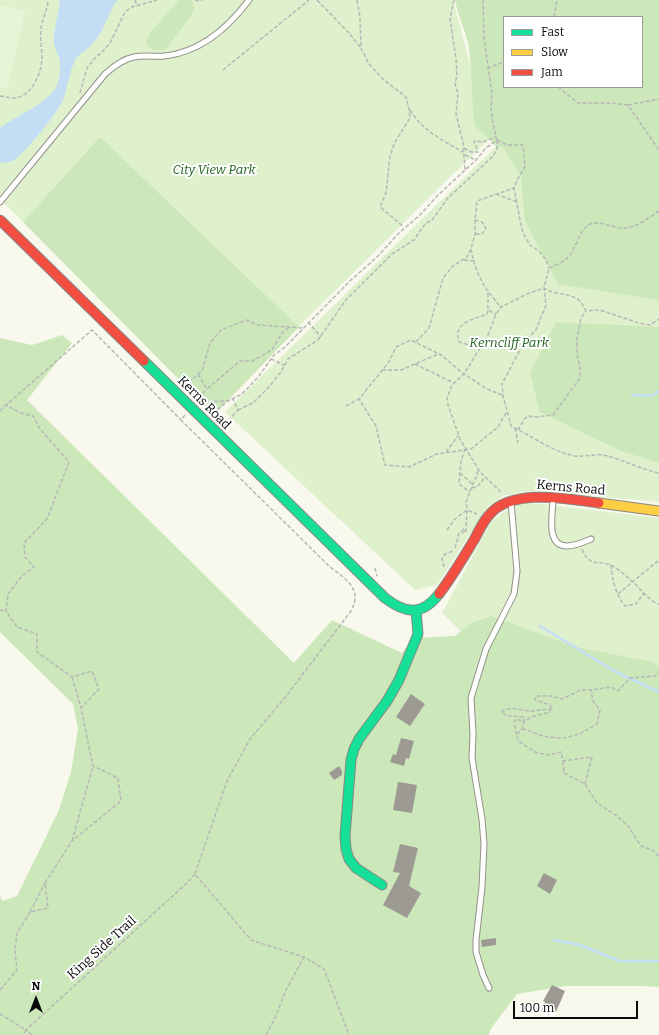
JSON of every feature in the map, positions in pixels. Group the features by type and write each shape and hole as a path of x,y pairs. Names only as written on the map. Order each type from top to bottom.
{"street":[{"name":"Kerns Road","path":"0,220 381,595 401,609 416,610 428,606 445,586 461,562 487,516 494,508 511,500 537,497 553,498 659,511"},
{"name":"Kerns Road","path":"391,603 393,609 407,619 417,621"},
{"path":"382,885 356,868 349,859 346,849 345,836 351,760 359,739 384,706 399,680 418,634 416,610"}],"lane":[{"path":"0,202 105,74 118,63 134,57 166,56 184,52 205,42 224,28 249,0"},
{"path":"553,498 551,525 553,537 558,543 565,546 592,539"},
{"path":"489,988 483,975 476,952 484,844 482,820 472,758 473,734 471,698 486,649 514,594 517,571 511,500"}],"path":[{"path":"0,96 13,98 27,93 40,72 42,59 41,31 48,0"},
{"path":"135,0 137,5"},
{"path":"78,107 79,96 87,68 110,43 125,12 137,5 157,0"},
{"path":"195,0 202,0"},
{"path":"223,70 309,0"},
{"path":"317,0 349,33 361,48 369,64 384,80 406,97 414,117 425,128 444,142 464,152"},
{"path":"357,0 360,17 361,48"},
{"path":"454,0 450,20 456,59 456,84 458,94 456,114 464,148 465,170"},
{"path":"554,16 557,0"},
{"path":"487,68 503,62"},
{"path":"559,88 578,103 610,103 628,105 659,100"},
{"path":"628,105 659,150"},
{"path":"404,228 380,207 386,193 390,156 394,144 410,118 410,109"},
{"path":"464,148 471,152 478,152 474,141 483,142 496,137"},
{"path":"221,428 238,410 253,403 268,388 288,359 310,346 321,337 345,301 392,254 414,240 425,224 433,219 447,199 466,180 483,167 498,150 497,140 506,145 523,145 525,167 514,188 523,233 530,245 539,251 546,260 549,268 544,288 546,305 536,330 522,346 502,384 503,396 511,426 550,447 575,456 602,455 625,461 649,471 659,473"},
{"path":"464,155 476,160"},
{"path":"501,307 488,293 475,267 472,249 475,234 477,201 514,188"},
{"path":"496,194 517,202"},
{"path":"549,268 570,256 579,238 589,224 597,222 611,227 624,228 635,226 659,211"},
{"path":"475,220 482,222 486,228 482,234 475,234"},
{"path":"415,343 429,328 443,278 453,266 464,260 472,249"},
{"path":"464,260 474,261"},
{"path":"511,500 485,477 465,449 458,436 447,398 454,383 464,374 486,339 496,314 501,307 527,294 544,288"},
{"path":"544,288 550,292 570,296 580,302 586,311"},
{"path":"480,348 459,342 457,334 460,327 466,321 487,314 488,293"},
{"path":"488,310 496,314"},
{"path":"518,430 525,418 530,416 536,418 553,415 580,378 577,338 580,318 586,311 600,310 639,323 650,325 659,320"},
{"path":"163,402 202,371 210,344 221,330 246,320 257,325 302,328"},
{"path":"308,322 321,337"},
{"path":"195,402 206,389 240,361 252,361 272,350 282,333 289,327"},
{"path":"0,411 92,330 181,420"},
{"path":"486,339 496,346 522,346"},
{"path":"346,406 359,399 389,362 396,347 411,340 438,354 486,389 503,396"},
{"path":"382,370 401,370 438,354"},
{"path":"271,359 285,365"},
{"path":"415,364 454,383"},
{"path":"198,374 206,389"},
{"path":"232,399 238,410"},
{"path":"359,399 376,426 385,465 409,467 437,454 471,449 498,427 507,411"},
{"path":"211,416 228,401"},
{"path":"0,990 17,970 15,951 17,933 45,883 72,841 93,766 81,708 72,677 37,652 37,634 17,627 6,611 8,594 22,576 34,567 25,557 24,543 47,519 69,462 40,429 33,416 21,413 6,406"},
{"path":"515,428 518,444"},
{"path":"446,452 458,436"},
{"path":"465,449 461,461 459,484 470,492"},
{"path":"442,564 442,559 445,554 450,553 456,546 459,533 461,531 462,534 465,534 463,529 466,531 466,502 477,476 478,469"},
{"path":"460,473 472,485"},
{"path":"471,488 478,486 485,477"},
{"path":"447,530 455,519 467,510"},
{"path":"580,543 584,554 591,561 598,564 606,562 611,565 633,582 654,603 659,604"},
{"path":"618,594 659,560"},
{"path":"611,565 612,576 618,594 621,602 625,606 636,604 644,593"},
{"path":"0,610 6,611"},
{"path":"72,677 92,671 99,689 81,708"},
{"path":"517,734 522,729 524,722 531,717 550,712 550,709 553,709 550,705 535,700 536,696 551,696 562,699 581,690 611,687 618,690 630,678 655,676 659,673"},
{"path":"522,729 563,739 580,734 597,724 600,710 593,701 591,690"},
{"path":"524,722 524,718 508,716 501,712 506,709 550,709"},
{"path":"524,722 517,719 514,722 518,741 535,752 548,756 561,752 564,761 564,773 585,784 597,803 617,816 628,826 641,846 652,850 659,856"},
{"path":"564,761 592,757 585,784"},
{"path":"72,841 121,801 118,778 93,766"},
{"name":"King Side Trail","path":"23,1035 26,1030 195,874"},
{"path":"30,912 48,908 45,883"},
{"path":"266,1035 275,1018 286,990 304,957"},
{"path":"0,1014 32,1035"}],"green space":[{"name":"City View Park","path":"0,0 453,0 490,138 214,410 0,199"},
{"path":"179,0 193,1 194,8 190,17 165,50 149,48 146,42 150,33"},
{"path":"455,0 659,0 659,300 558,284 525,221 521,177 503,147 497,147 474,125 471,67 466,36"},
{"name":"Kerncliff Park","path":"659,0 659,502 526,491 503,496 488,506 437,585 415,590 225,412 556,88 643,88 643,16"},
{"path":"0,5 25,11 7,89 0,87"},
{"path":"100,137 299,327 214,415 23,222"},
{"path":"556,322 659,327 659,463 621,451 540,412 530,373"},
{"path":"62,335 72,343 27,400 294,663 332,620 402,653 413,638 455,636 471,623 492,616 576,647 652,662 659,666 659,987 566,986 517,994 490,1030 489,1035 0,1035 0,895 2,901 17,896 58,812 71,772 78,729 73,704 0,632 0,338 32,345"},
{"path":"523,503 659,518 659,822 442,613 491,522 505,511"}],"water":[{"path":"60,0 118,0 114,4 103,29 97,38 91,46 75,60 60,106 40,133 24,151 12,161 4,163 0,162 0,128 41,103 53,92 57,84 60,75 60,65 54,39"}],"building":[{"path":"411,694 425,704 410,726 396,717"},
{"path":"401,738 414,741 409,759 406,758 404,766 390,762 393,754 396,755"},
{"path":"339,766 342,771 342,775 334,780 329,773"},
{"path":"398,782 417,785 412,813 393,810"},
{"path":"400,844 418,848 409,886 421,893 407,918 383,905 400,873 393,872"},
{"path":"544,873 557,880 550,894 537,886"},
{"path":"496,938 496,945 482,947 481,940"},
{"path":"552,985 565,991 556,1012 552,1010 550,1015 541,1011 545,1002 543,1001"}],"waterway":[{"path":"632,395 652,396 659,391"},
{"path":"540,626 616,672 659,692"},
{"path":"554,940 580,945 619,961 659,961"}],"traffic: fast":[{"path":"144,361 385,598 407,610 414,610 426,606 439,594"},
{"path":"382,885 356,868 349,859 346,849 345,836 351,760 359,739 387,701 399,680 418,634 416,610"}],"traffic: slow":[{"path":"599,503 659,511"}],"traffic: jam":[{"path":"0,220 144,361"},
{"path":"439,594 474,540 485,520 500,506 512,501 542,497 599,503"}]}
